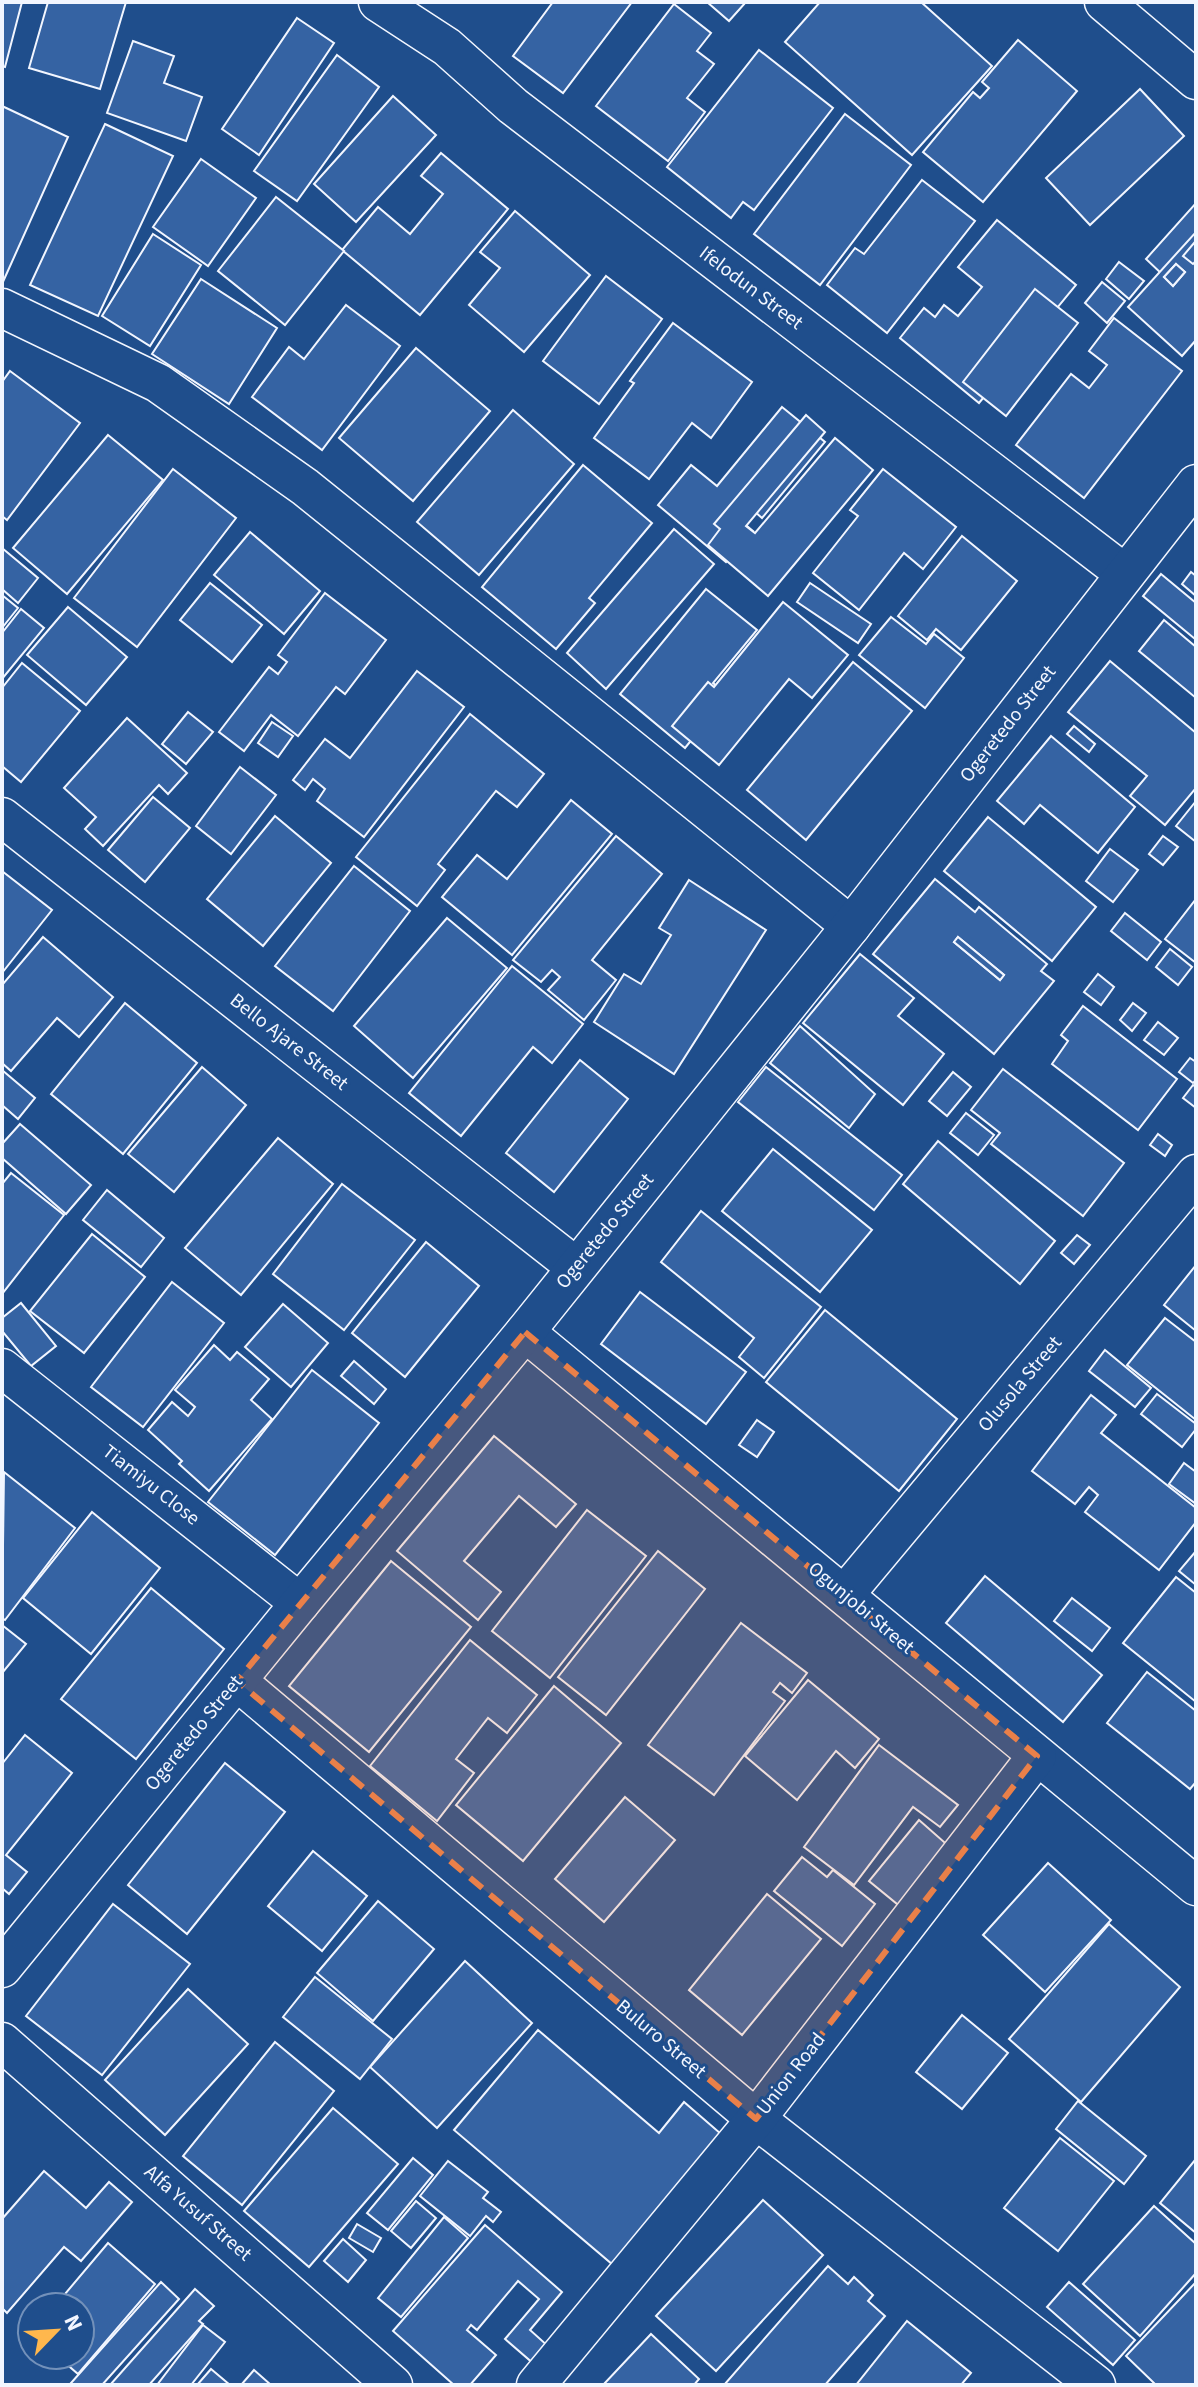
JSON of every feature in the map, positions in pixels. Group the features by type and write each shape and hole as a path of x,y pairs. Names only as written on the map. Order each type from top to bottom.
{"street":[{"name":"Ifelodun Street","path":"378,2 447,47 513,106 1124,573"},
{"path":"1104,2 1196,80"},
{"path":"2,308 158,383 305,487 851,926"},
{"name":"Ogeretedo Street","path":"2,1968 525,1332 851,926 1196,484"},
{"name":"Bello Ajare Street","path":"2,817 576,1267"},
{"name":"Olusola Street","path":"845,1594 1196,1174"},
{"name":"Ogunjobi Street","path":"525,1332 1196,1886"},
{"name":"Tiamiyu Close","path":"2,1368 300,1603"},
{"name":"Buluro Street","path":"237,1681 756,2119 1096,2385"},
{"name":"Union Road","path":"536,2385 756,2119 1037,1756"},
{"name":"Alfa Yusuf Street","path":"2,2042 393,2385"}],"highlighted area":[{"path":"525,1332 1037,1756 756,2119 237,1681"}],"building":[{"path":"2,2 22,2 5,67 2,66"},
{"path":"48,2 126,2 100,89 29,68"},
{"path":"553,2 632,2 563,93 513,56"},
{"path":"707,2 746,2 729,21"},
{"path":"820,2 921,2 992,66 912,155 785,42"},
{"path":"674,4 711,33 697,51 714,64 687,98 705,112 668,161 596,106"},
{"path":"297,18 334,43 259,155 222,129"},
{"path":"1018,40 1077,91 983,202 923,152 973,92 980,98 989,88 982,82"},
{"path":"133,41 174,56 164,83 202,97 186,141 107,113"},
{"path":"759,50 833,108 754,210 743,202 731,218 667,167"},
{"path":"337,55 379,87 297,201 254,171"},
{"path":"1140,89 1184,136 1090,225 1046,178"},
{"path":"393,96 436,135 356,222 314,184"},
{"path":"2,106 68,137 2,284"},
{"path":"845,114 911,165 820,285 754,234"},
{"path":"105,124 173,156 98,316 30,285"},
{"path":"441,153 508,209 420,315 342,250 378,207 410,234 443,194 421,176"},
{"path":"201,159 256,198 208,266 153,227"},
{"path":"922,180 975,221 887,333 827,285 855,248 864,254"},
{"path":"276,197 344,251 285,325 218,271"},
{"path":"1196,203 1196,277 1182,293 1146,259"},
{"path":"515,211 590,275 524,352 469,305 500,268 480,252"},
{"path":"997,220 1076,285 979,403 900,338 924,308 935,317 944,305 958,316 982,287 958,267"},
{"path":"1196,232 1196,245 1194,243 1183,256 1193,264 1196,261 1196,340 1182,356 1128,307","holes":["1176,264 1185,272 1173,286 1164,277"]},
{"path":"153,234 201,265 150,346 102,316"},
{"path":"1119,262 1144,281 1129,299 1106,279"},
{"path":"1176,264 1185,272 1173,286 1164,277"},
{"path":"606,276 662,319 599,404 543,361"},
{"path":"201,279 277,328 229,404 152,354"},
{"path":"1102,282 1125,301 1107,323 1085,303"},
{"path":"1035,289 1078,323 1006,416 963,382"},
{"path":"346,305 400,346 322,450 252,397 289,347 304,359"},
{"path":"1114,318 1182,371 1084,498 1016,445 1071,374 1089,388 1107,365 1089,351"},
{"path":"673,323 752,382 711,438 692,423 649,479 594,438 634,383 630,381"},
{"path":"416,348 490,411 413,501 339,438"},
{"path":"10,371 80,423 7,520 2,516 2,382"},
{"path":"782,407 825,442 762,518 745,503 734,515 753,531 726,562 658,505 691,465 717,486"},
{"path":"513,410 574,464 479,575 417,522"},
{"path":"806,415 825,432 746,526 755,533 835,438 873,470 768,596 708,545 720,529 714,524"},
{"path":"108,435 163,480 67,594 13,548"},
{"path":"583,465 652,523 589,598 595,603 556,649 482,587"},
{"path":"173,469 236,518 137,647 74,598"},
{"path":"883,469 956,527 923,569 904,553 859,610 813,573 858,516 850,510"},
{"path":"674,529 714,564 606,689 567,653"},
{"path":"250,532 320,591 284,634 214,575"},
{"path":"962,536 1017,581 961,650 936,629 927,640 898,616"},
{"path":"2,548 38,578 18,603 2,589"},
{"path":"1191,572 1196,576 1196,596 1182,584"},
{"path":"1161,574 1196,603 1195,639 1143,596"},
{"path":"210,583 262,625 232,662 180,620"},
{"path":"810,583 871,624 858,643 797,602"},
{"path":"706,589 757,630 713,683 728,695 685,748 620,694"},
{"path":"325,593 386,640 345,694 336,687 298,736 271,715 244,751 219,732 269,667 278,674 287,662 278,655"},
{"path":"2,595 18,608 2,628"},
{"path":"783,602 848,655 812,698 789,679 719,765 672,726 708,682 714,687"},
{"path":"68,607 127,657 86,705 27,655"},
{"path":"21,609 44,628 2,679 2,633"},
{"path":"891,617 926,644 934,634 964,658 925,708 859,655"},
{"path":"1164,620 1196,647 1196,698 1139,651"},
{"path":"1110,661 1196,733 1196,788 1165,825 1130,796 1147,776 1068,712"},
{"path":"853,662 912,711 806,840 747,790"},
{"path":"22,663 80,711 21,782 2,766 2,688"},
{"path":"417,671 464,707 364,837 317,801 325,789 313,779 305,790 293,780 325,739 350,758"},
{"path":"188,712 213,732 186,764 162,744"},
{"path":"470,714 544,774 517,807 496,791 438,864 445,870 417,906 356,857"},
{"path":"127,718 187,773 168,794 159,785 103,846 85,829 96,817 64,788"},
{"path":"272,722 293,736 278,757 258,743"},
{"path":"1074,726 1095,744 1089,752 1067,734"},
{"path":"1051,736 1135,807 1098,853 1040,805 1024,824 997,801"},
{"path":"240,767 276,795 231,854 196,826"},
{"path":"153,797 190,828 145,882 108,850"},
{"path":"571,800 612,834 512,955 442,897 477,855 507,879"},
{"path":"1196,801 1196,842 1176,826"},
{"path":"275,816 331,863 263,946 207,899"},
{"path":"988,817 1096,907 1052,961 944,871"},
{"path":"616,836 662,874 592,960 616,980 584,1020 548,990 560,977 552,970 541,982 513,960"},
{"path":"1163,836 1178,847 1163,865 1149,854"},
{"path":"1110,849 1138,870 1113,902 1086,881"},
{"path":"354,866 410,911 333,1011 275,966"},
{"path":"2,871 52,910 2,973"},
{"path":"935,879 975,912 979,907 1047,964 1041,971 1054,981 994,1054 873,954","holes":["958,937 1004,975 1000,980 954,942"]},
{"path":"689,880 766,930 674,1074 594,1022 624,974 641,984 671,935 659,928"},
{"path":"1196,899 1196,963 1165,939"},
{"path":"1125,913 1161,942 1147,960 1111,931"},
{"path":"447,918 507,968 413,1078 354,1026"},
{"path":"43,937 113,997 79,1037 57,1018 11,1071 2,1063 2,985"},
{"path":"958,937 1004,975 1000,980 954,942"},
{"path":"1170,949 1192,967 1178,985 1156,967"},
{"path":"860,954 914,998 898,1016 944,1054 903,1105 803,1023"},
{"path":"512,966 583,1024 552,1063 533,1047 461,1136 409,1093"},
{"path":"1098,974 1114,987 1101,1005 1084,992"},
{"path":"125,1003 197,1063 123,1154 51,1094"},
{"path":"1133,1003 1146,1013 1132,1031 1120,1020"},
{"path":"1083,1006 1177,1079 1138,1130 1052,1064 1068,1041 1061,1035"},
{"path":"1158,1022 1178,1038 1164,1055 1144,1040"},
{"path":"800,1026 875,1094 849,1128 770,1063"},
{"path":"1190,1058 1196,1062 1196,1080 1193,1083 1179,1072"},
{"path":"580,1060 628,1099 554,1192 506,1153"},
{"path":"202,1067 246,1105 174,1192 128,1154"},
{"path":"766,1067 902,1175 874,1210 738,1102"},
{"path":"1003,1069 1124,1163 1083,1216 991,1144 1000,1133 971,1110"},
{"path":"2,1070 35,1098 18,1119 2,1105"},
{"path":"953,1072 971,1087 947,1116 929,1101"},
{"path":"1193,1085 1196,1087 1196,1108 1183,1098"},
{"path":"966,1113 994,1135 978,1155 950,1133"},
{"path":"20,1124 91,1185 66,1214 2,1158 2,1144"},
{"path":"1158,1134 1172,1145 1165,1156 1150,1145"},
{"path":"278,1138 333,1184 241,1295 185,1248"},
{"path":"938,1141 1055,1241 1020,1284 903,1184"},
{"path":"773,1149 872,1230 820,1292 722,1211"},
{"path":"11,1173 64,1215 2,1294 2,1184"},
{"path":"342,1184 415,1240 344,1330 273,1274"},
{"path":"107,1190 164,1238 141,1267 83,1220"},
{"path":"701,1211 821,1307 764,1378 739,1357 754,1338 661,1262"},
{"path":"92,1234 145,1277 84,1353 30,1311"},
{"path":"1077,1235 1090,1245 1074,1264 1061,1253"},
{"path":"426,1242 479,1286 405,1377 352,1333"},
{"path":"1196,1265 1196,1331 1164,1305"},
{"path":"172,1282 224,1323 143,1427 91,1387"},
{"path":"640,1292 746,1372 706,1424 601,1344"},
{"path":"21,1303 56,1346 31,1366 2,1331 2,1318"},
{"path":"283,1304 328,1343 291,1387 245,1347"},
{"path":"825,1310 957,1419 899,1491 766,1382"},
{"path":"1165,1318 1196,1342 1196,1420 1127,1365"},
{"path":"214,1345 230,1360 237,1352 269,1379 251,1400 272,1419 209,1491 148,1430 172,1402 188,1416 195,1407 175,1390"},
{"path":"1105,1350 1151,1388 1135,1407 1089,1371"},
{"path":"354,1361 386,1389 374,1404 341,1376"},
{"path":"312,1370 379,1423 275,1555 208,1502"},
{"path":"1157,1394 1196,1424 1196,1429 1182,1447 1141,1414"},
{"path":"1091,1395 1116,1415 1101,1433 1196,1508 1196,1522 1159,1570 1085,1512 1098,1495 1089,1487 1075,1504 1032,1471"},
{"path":"757,1420 774,1432 757,1457 739,1445"},
{"path":"494,1436 576,1504 556,1527 519,1496 464,1561 501,1592 478,1620 397,1551"},
{"path":"1184,1463 1196,1472 1196,1504 1169,1484"},
{"path":"4,1472 75,1528 5,1620 2,1618"},
{"path":"587,1510 646,1556 550,1678 492,1631"},
{"path":"92,1512 160,1568 91,1654 23,1598"},
{"path":"658,1551 705,1589 606,1715 558,1677"},
{"path":"1196,1551 1196,1585 1179,1571"},
{"path":"391,1561 471,1627 369,1752 289,1686"},
{"path":"985,1576 1102,1675 1063,1722 946,1623"},
{"path":"1176,1577 1196,1593 1196,1702 1123,1643"},
{"path":"151,1588 224,1649 136,1759 61,1699"},
{"path":"1072,1598 1110,1628 1092,1651 1054,1621"},
{"path":"741,1623 807,1673 792,1693 780,1683 773,1692 785,1701 714,1795 648,1745"},
{"path":"2,1625 26,1644 3,1672 2,1671"},
{"path":"470,1640 537,1695 507,1733 488,1718 456,1759 474,1773 437,1821 370,1766"},
{"path":"1147,1672 1196,1711 1196,1782 1190,1789 1107,1723"},
{"path":"808,1680 879,1739 855,1768 836,1751 797,1800 745,1756"},
{"path":"554,1686 621,1743 523,1861 456,1805"},
{"path":"25,1735 72,1773 6,1855 27,1872 9,1894 2,1888 2,1764"},
{"path":"879,1745 958,1805 940,1827 913,1807 854,1885 804,1847"},
{"path":"225,1763 285,1812 187,1934 128,1885"},
{"path":"625,1797 675,1840 604,1922 555,1879"},
{"path":"919,1820 952,1849 902,1908 869,1881"},
{"path":"313,1851 367,1896 322,1951 268,1906"},
{"path":"802,1857 827,1877 833,1870 875,1904 842,1946 774,1891"},
{"path":"1048,1863 1111,1920 1045,1992 983,1935"},
{"path":"767,1894 821,1939 742,2035 689,1990"},
{"path":"378,1901 434,1949 373,2021 317,1973"},
{"path":"113,1904 190,1964 102,2075 26,2016"},
{"path":"1109,1924 1180,1987 1081,2102 1009,2039"},
{"path":"465,1961 532,2023 437,2128 370,2067"},
{"path":"315,1977 392,2039 360,2079 283,2017"},
{"path":"188,1989 248,2044 165,2135 105,2080"},
{"path":"962,2015 1008,2053 962,2109 916,2072"},
{"path":"538,2030 659,2133 684,2102 728,2140 619,2270 454,2130"},
{"path":"275,2042 334,2091 242,2205 183,2156"},
{"path":"1078,2101 1146,2156 1124,2184 1056,2129"},
{"path":"333,2108 398,2164 309,2267 244,2211"},
{"path":"1060,2138 1114,2181 1058,2251 1004,2208"},
{"path":"413,2158 433,2175 388,2230 367,2213"},
{"path":"448,2161 488,2192 483,2198 501,2212 493,2222 486,2216 470,2236 420,2196"},
{"path":"1196,2161 1196,2233 1160,2203"},
{"path":"44,2171 86,2208 109,2182 132,2202 81,2261 64,2247 26,2291 16,2291 16,2303 7,2313 2,2308 2,2219"},
{"path":"763,2200 823,2255 716,2371 656,2316"},
{"path":"416,2201 436,2218 411,2248 391,2231"},
{"path":"1154,2206 1196,2244 1196,2273 1140,2336 1083,2284"},
{"path":"444,2217 468,2238 401,2317 378,2298"},
{"path":"357,2224 381,2238 373,2252 349,2238"},
{"path":"485,2225 562,2292 530,2330 549,2347 534,2364 505,2339 539,2299 518,2281 477,2330 471,2325 467,2330 496,2355 470,2385 454,2385 393,2331"},
{"path":"343,2239 366,2260 348,2282 324,2261"},
{"path":"108,2243 155,2284 96,2353 96,2291 68,2291"},
{"path":"828,2266 848,2284 854,2277 873,2295 868,2301 885,2316 825,2385 724,2385"},
{"path":"161,2282 179,2299 102,2385 73,2385 71,2383 82,2371 96,2371 96,2355"},
{"path":"1069,2282 1135,2340 1113,2365 1047,2307"},
{"path":"1196,2282 1196,2385 1156,2385 1126,2356"},
{"path":"195,2289 214,2306 199,2321 203,2324 149,2385 110,2385"},
{"path":"907,2321 971,2373 961,2385 856,2385"},
{"path":"203,2325 225,2342 191,2385 157,2385"},
{"path":"651,2334 699,2379 694,2385 603,2385"},
{"path":"211,2369 230,2385 197,2385"},
{"path":"254,2370 271,2385 241,2385"}]}
